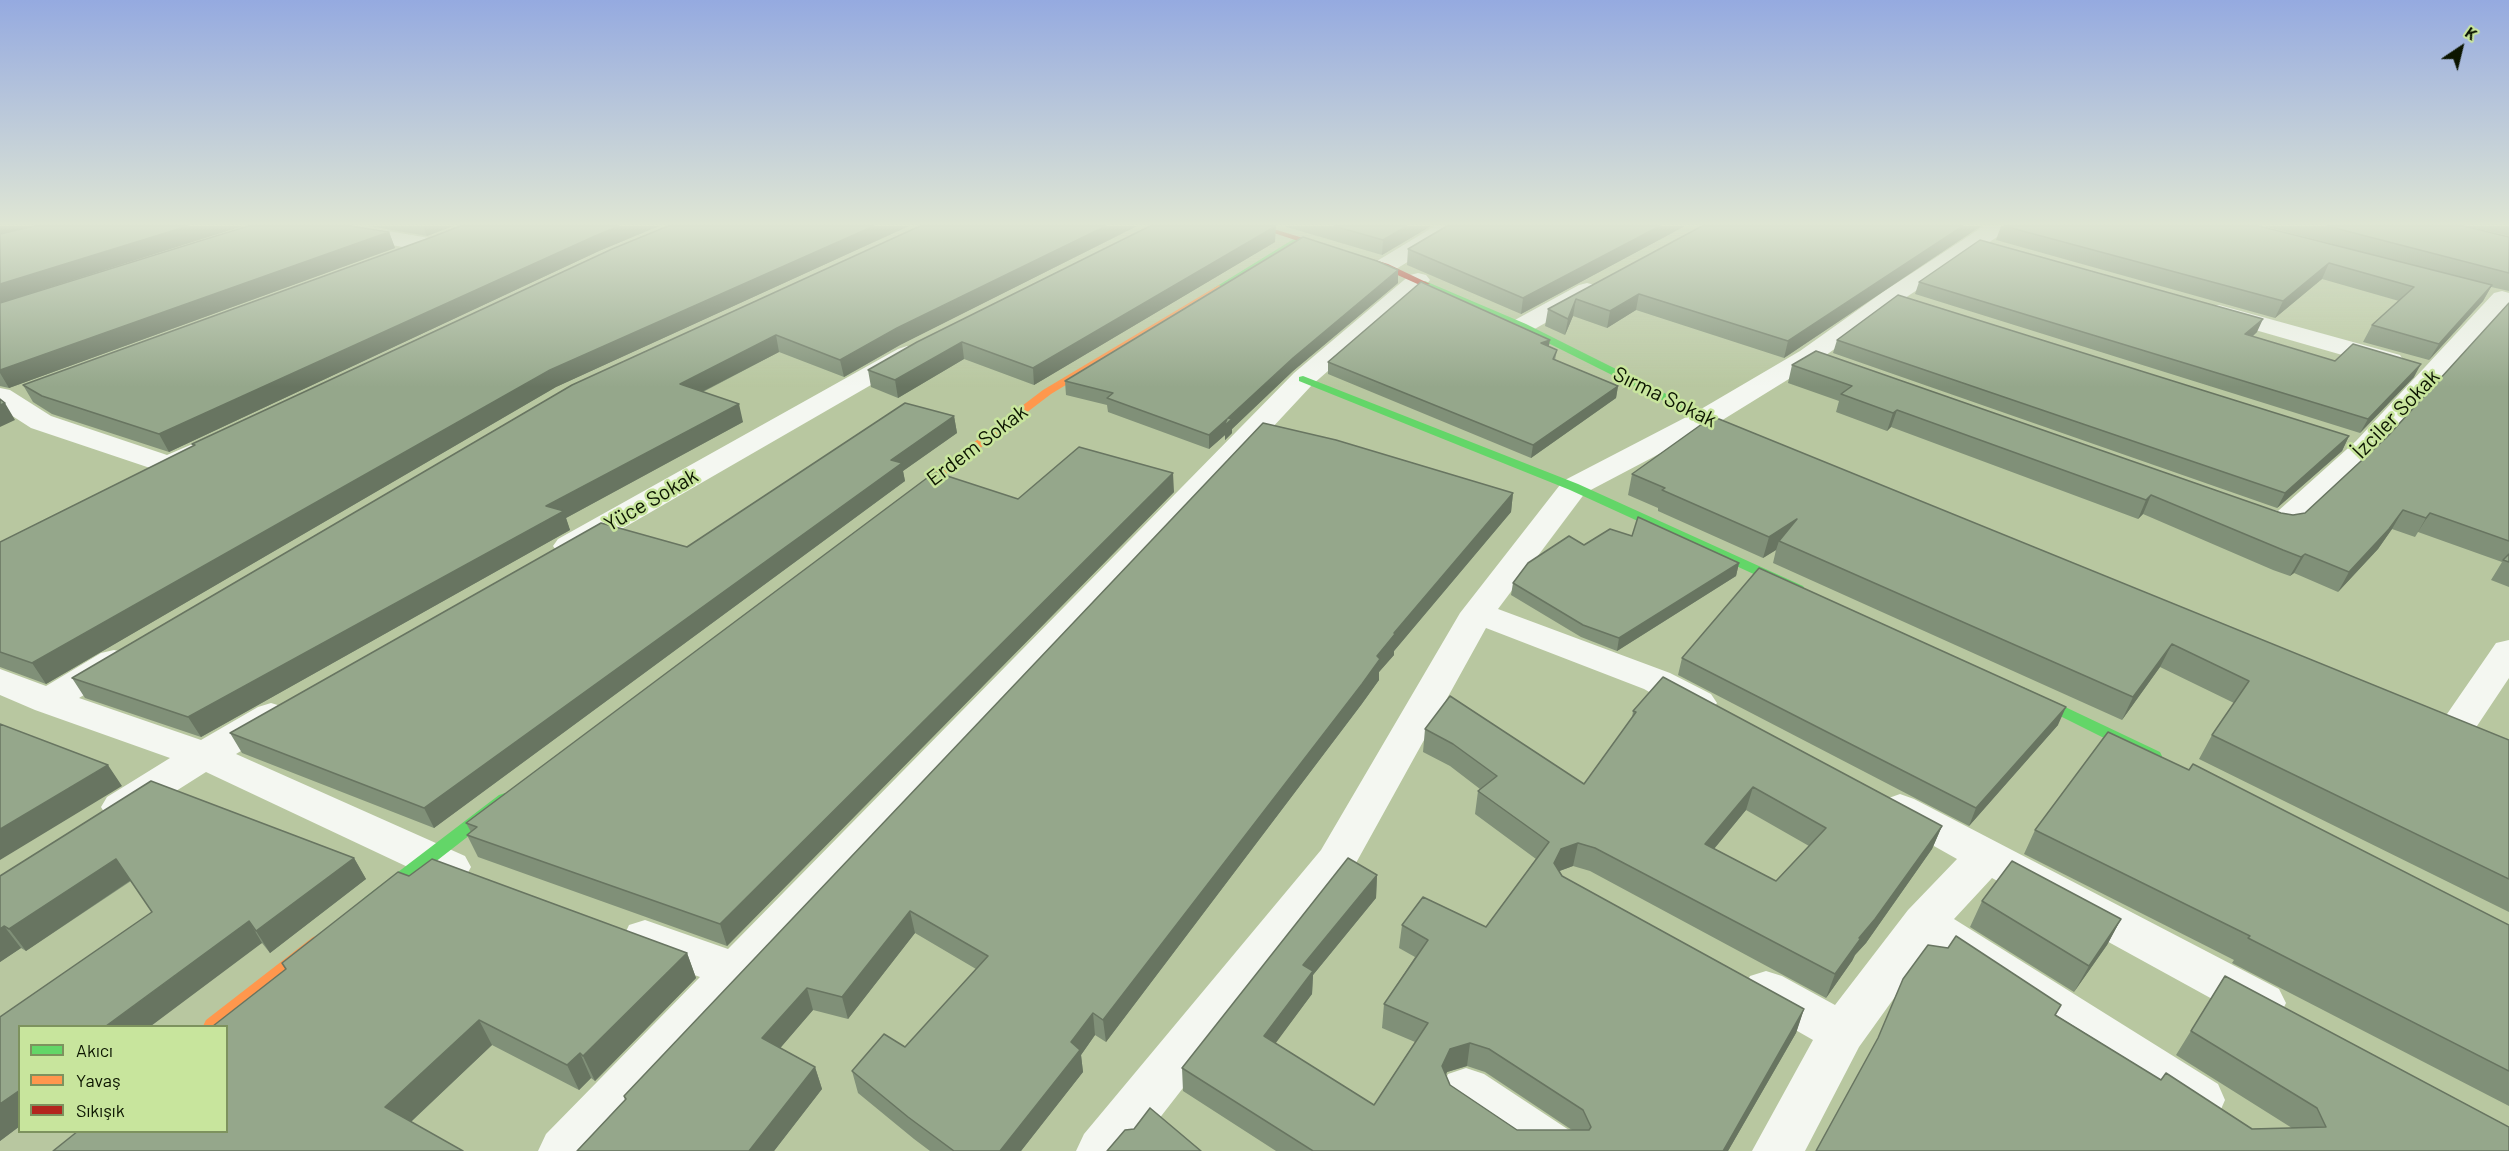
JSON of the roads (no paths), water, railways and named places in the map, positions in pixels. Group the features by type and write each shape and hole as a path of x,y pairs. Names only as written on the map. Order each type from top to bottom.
{"street":[{"name":"Erdem Sokak","path":"895,506 1047,392 1231,280"},
{"path":"564,1151 1303,379 1418,280"},
{"name":"Sırma Sokak","path":"1418,280 1522,326 1706,418 1761,441"},
{"path":"1102,1151 1336,861 1478,613 1574,487 1706,418 1809,356 1891,297 1921,280"},
{"path":"1522,326 1603,281"},
{"name":"İzciler Sokak","path":"2226,503 2283,523 2354,443 2436,373 2498,296"},
{"path":"1891,297 1925,308"},
{"path":"2193,305 2436,373"},
{"name":"Yüce Sokak","path":"546,559 931,342"},
{"path":"1809,356 1843,368"},
{"path":"1303,379 1574,487 1811,595"},
{"path":"10,398 41,422 169,465 222,440"},
{"path":"1478,613 1657,681 1729,719"},
{"path":"48,700 140,647"},
{"path":"2460,723 2509,651"},
{"path":"0,681 204,755 427,858 482,878"},
{"path":"2015,688 2163,760"},
{"path":"97,822 204,755 297,701"},
{"path":"1863,790 2300,1023"},
{"path":"362,909 513,794"},
{"path":"1778,1151 1842,1032 1924,922 1987,855"},
{"path":"1924,922 2240,1126"},
{"path":"615,927 737,971"},
{"path":"214,1025 334,931"},
{"path":"1729,970 1842,1032"},
{"path":"1466,1090 1557,1151"}]}
